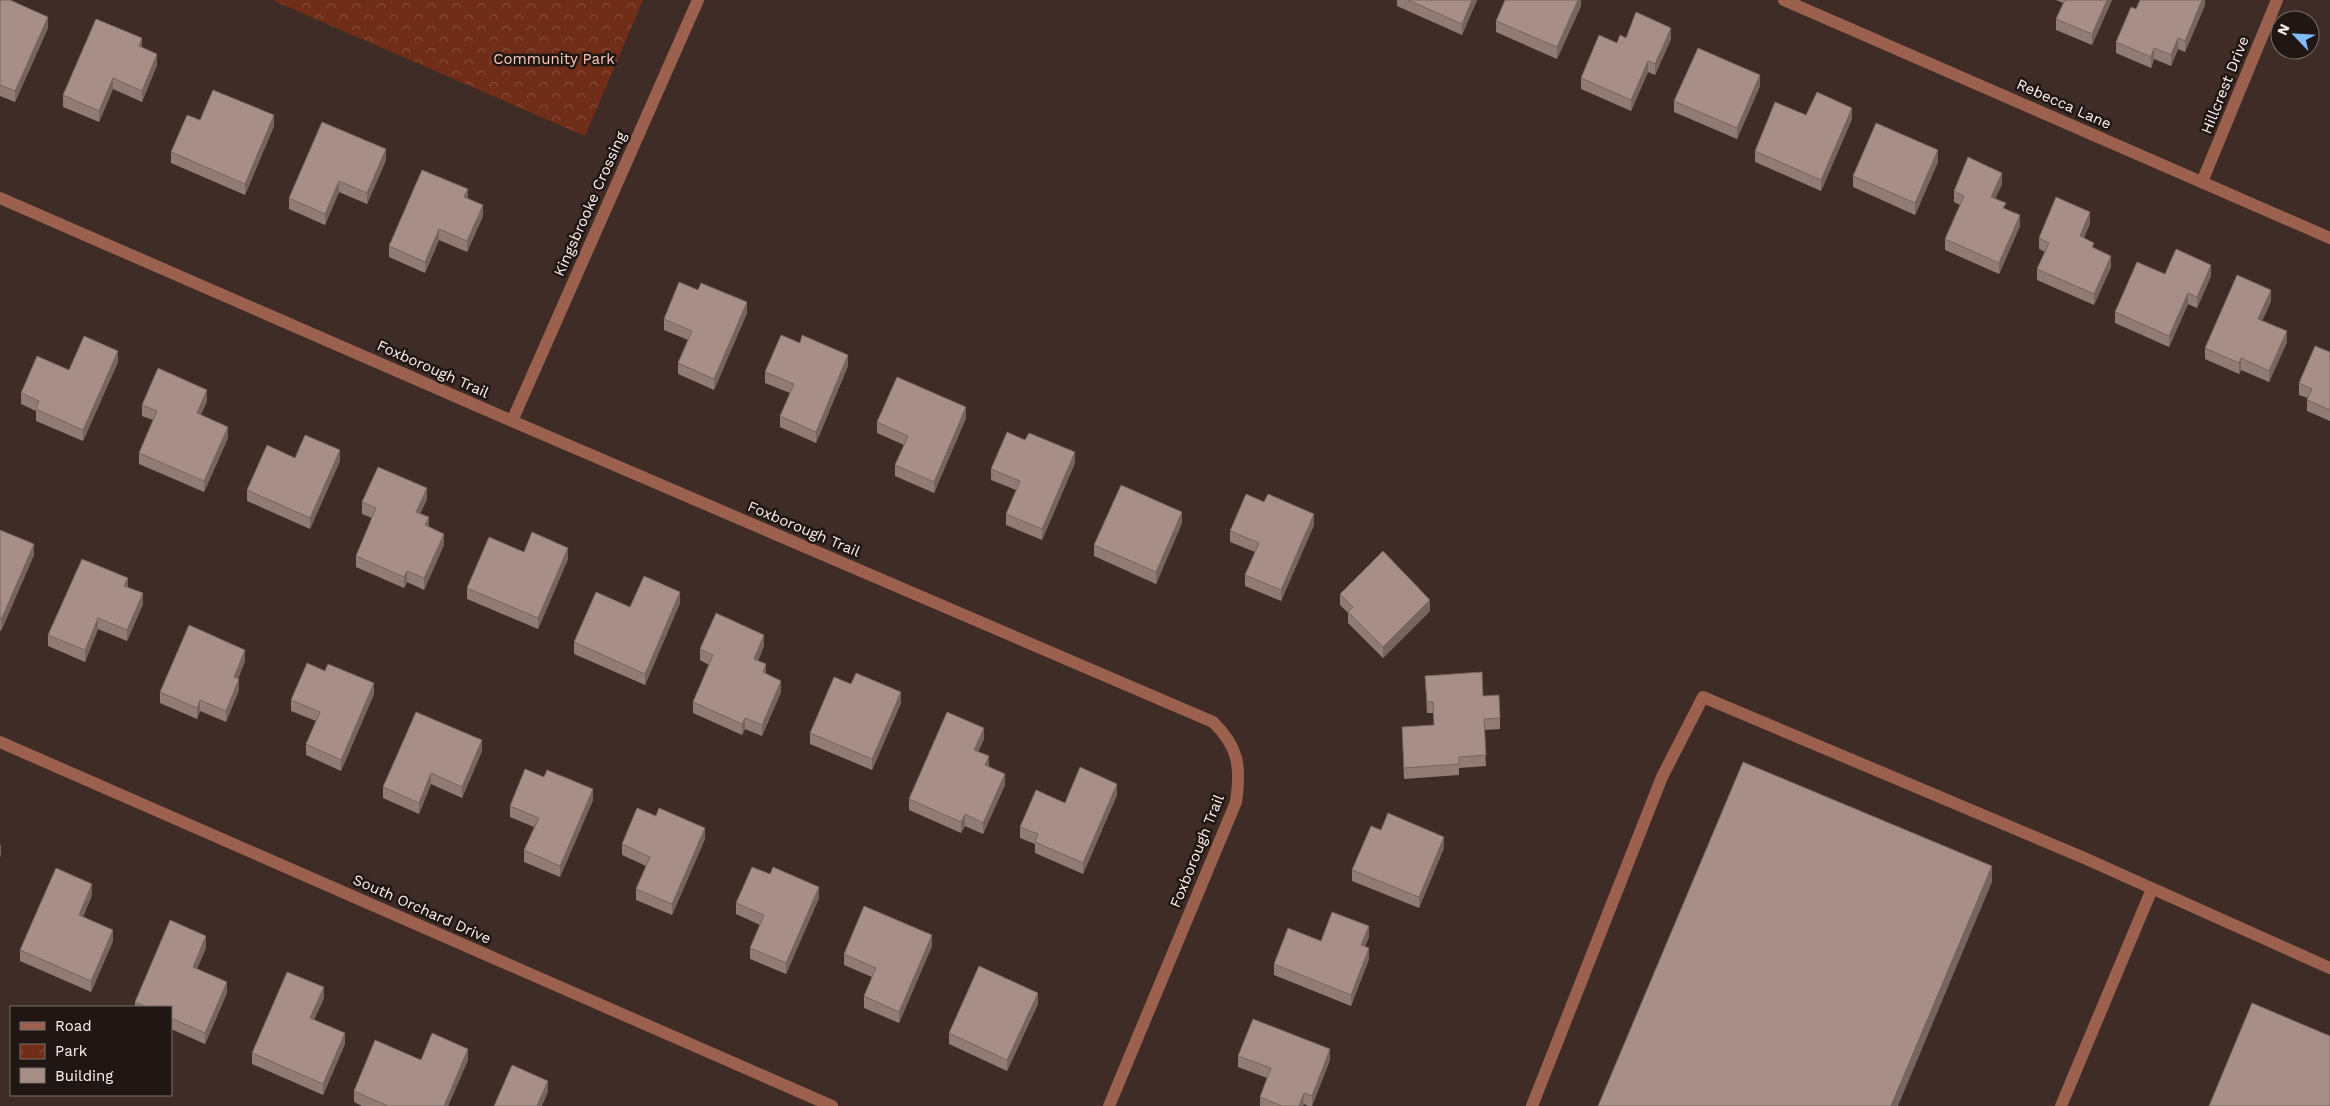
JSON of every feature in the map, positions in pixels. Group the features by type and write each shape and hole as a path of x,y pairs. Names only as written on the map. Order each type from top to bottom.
{"street":[{"name":"Kingsbrooke Crossing","path":"512,421 698,0"},
{"name":"Rebecca Lane","path":"1784,0 2330,238"},
{"name":"Hillcrest Drive","path":"2202,182 2277,0"},
{"name":"Foxborough Trail","path":"0,198 512,421 1213,722 1227,735 1236,754 1240,778 1236,802 1109,1106"},
{"path":"1532,1106 1662,777 1703,697 2152,889 2330,968"},
{"name":"South Orchard Drive","path":"0,742 832,1106"},
{"path":"2061,1106 2152,889"}],"green space":[{"name":"Community Park","path":"272,0 643,0 585,136"}],"building":[{"path":"0,0 10,0 48,17 15,91 0,85"},
{"path":"1408,0 1472,0 1462,24"},
{"path":"1505,0 1578,0 1557,47 1496,21"},
{"path":"2065,0 2107,0 2092,34 2056,19"},
{"path":"2140,0 2202,0 2185,41 2178,38 2171,55 2154,48 2151,57 2116,42 2131,7 2136,9"},
{"path":"1636,12 1671,28 1655,64 1648,61 1631,100 1581,78 1599,35 1617,43 1620,35 1626,38"},
{"path":"96,19 142,38 139,46 157,54 142,91 113,78 99,111 63,95"},
{"path":"1698,48 1760,75 1737,128 1674,101"},
{"path":"213,90 274,115 245,184 171,152 187,115 200,120"},
{"path":"1817,92 1852,108 1821,180 1755,151 1775,102 1806,115"},
{"path":"322,122 386,149 367,193 339,181 325,214 289,198"},
{"path":"1876,123 1938,150 1915,203 1853,176"},
{"path":"1968,157 2002,173 1991,197 2006,203 2003,208 2020,215 1999,263 1945,239 1964,196 1954,191"},
{"path":"422,170 468,189 464,197 483,205 467,241 439,229 425,262 389,246"},
{"path":"2056,197 2090,212 2080,236 2094,243 2092,247 2111,256 2094,294 2037,269 2049,243 2039,238"},
{"path":"2176,249 2211,265 2197,297 2188,293 2169,336 2115,312 2137,262 2165,274"},
{"path":"2237,275 2271,290 2258,319 2287,331 2269,371 2241,358 2239,363 2205,348"},
{"path":"679,282 698,290 701,283 747,302 714,379 678,363 692,331 664,319"},
{"path":"781,335 800,343 802,335 848,355 816,432 780,416 794,384 765,372"},
{"path":"84,336 118,351 83,430 36,409 39,401 21,393 37,356 69,370"},
{"path":"2315,346 2330,352 2330,410 2307,400 2312,389 2299,383"},
{"path":"158,368 207,390 197,413 228,427 204,481 139,453 157,411 142,405"},
{"path":"897,377 966,407 934,482 895,465 908,436 877,422"},
{"path":"1007,432 1025,440 1029,433 1075,452 1042,529 1006,514 1020,481 991,469"},
{"path":"305,435 340,450 310,518 247,490 267,445 295,458"},
{"path":"378,467 427,488 416,512 429,517 425,525 444,534 424,578 407,571 404,577 356,556 376,508 362,502"},
{"path":"1121,485 1182,512 1156,572 1094,545"},
{"path":"1246,494 1264,502 1268,494 1314,514 1281,590 1245,575 1259,543 1230,531"},
{"path":"0,530 34,544 1,620 0,619"},
{"path":"532,532 568,548 538,618 467,588 489,537 524,552"},
{"path":"1383,551 1430,600 1383,647 1348,612 1353,607 1340,594"},
{"path":"82,559 128,578 124,586 143,593 127,630 98,618 85,650 48,635"},
{"path":"644,576 680,592 645,674 574,642 596,592 630,607"},
{"path":"716,613 764,635 754,659 766,664 763,672 781,681 762,725 745,718 742,724 693,702 713,655 700,649"},
{"path":"189,625 245,650 234,677 239,679 226,711 200,700 197,708 160,692"},
{"path":"307,663 325,671 328,664 374,683 341,760 306,744 320,712 291,700"},
{"path":"1482,672 1483,696 1499,695 1500,718 1484,719 1486,755 1459,757 1459,764 1404,768 1402,727 1434,725 1433,702 1427,702 1425,676"},
{"path":"856,673 901,692 872,759 810,733 834,677 851,684"},
{"path":"416,712 482,740 462,787 431,773 419,803 383,787"},
{"path":"947,712 984,728 974,750 989,756 985,765 1005,774 983,823 965,814 961,822 909,799"},
{"path":"1743,762 1992,866 1891,1106 1598,1106"},
{"path":"1080,767 1117,784 1083,863 1035,842 1038,834 1020,827 1036,790 1065,803"},
{"path":"525,769 544,777 547,770 593,789 560,866 524,850 539,818 510,806"},
{"path":"637,808 656,816 659,808 705,828 672,904 636,889 650,857 622,844"},
{"path":"1388,813 1444,837 1419,897 1352,870 1371,826 1381,830"},
{"path":"752,867 770,874 773,867 819,887 786,963 750,948 764,915 736,903"},
{"path":"56,868 92,884 79,915 113,930 91,981 20,950"},
{"path":"864,906 932,935 899,1012 864,996 876,968 844,954"},
{"path":"1332,912 1369,926 1361,945 1369,948 1351,995 1274,964 1288,928 1321,941"},
{"path":"170,920 206,936 193,967 227,982 205,1033 172,1018 172,1006 145,1006 135,1002"},
{"path":"979,966 1038,993 1007,1060 949,1033"},
{"path":"287,972 324,987 310,1018 345,1033 323,1084 252,1053"},
{"path":"2252,1003 2330,1036 2330,1106 2209,1106"},
{"path":"1253,1019 1330,1049 1312,1096 1304,1093 1299,1106 1282,1106 1260,1097 1271,1068 1238,1056"},
{"path":"432,1033 468,1049 444,1106 388,1106 354,1091 375,1040 421,1060"},
{"path":"512,1065 548,1081 537,1106 494,1106"}]}
